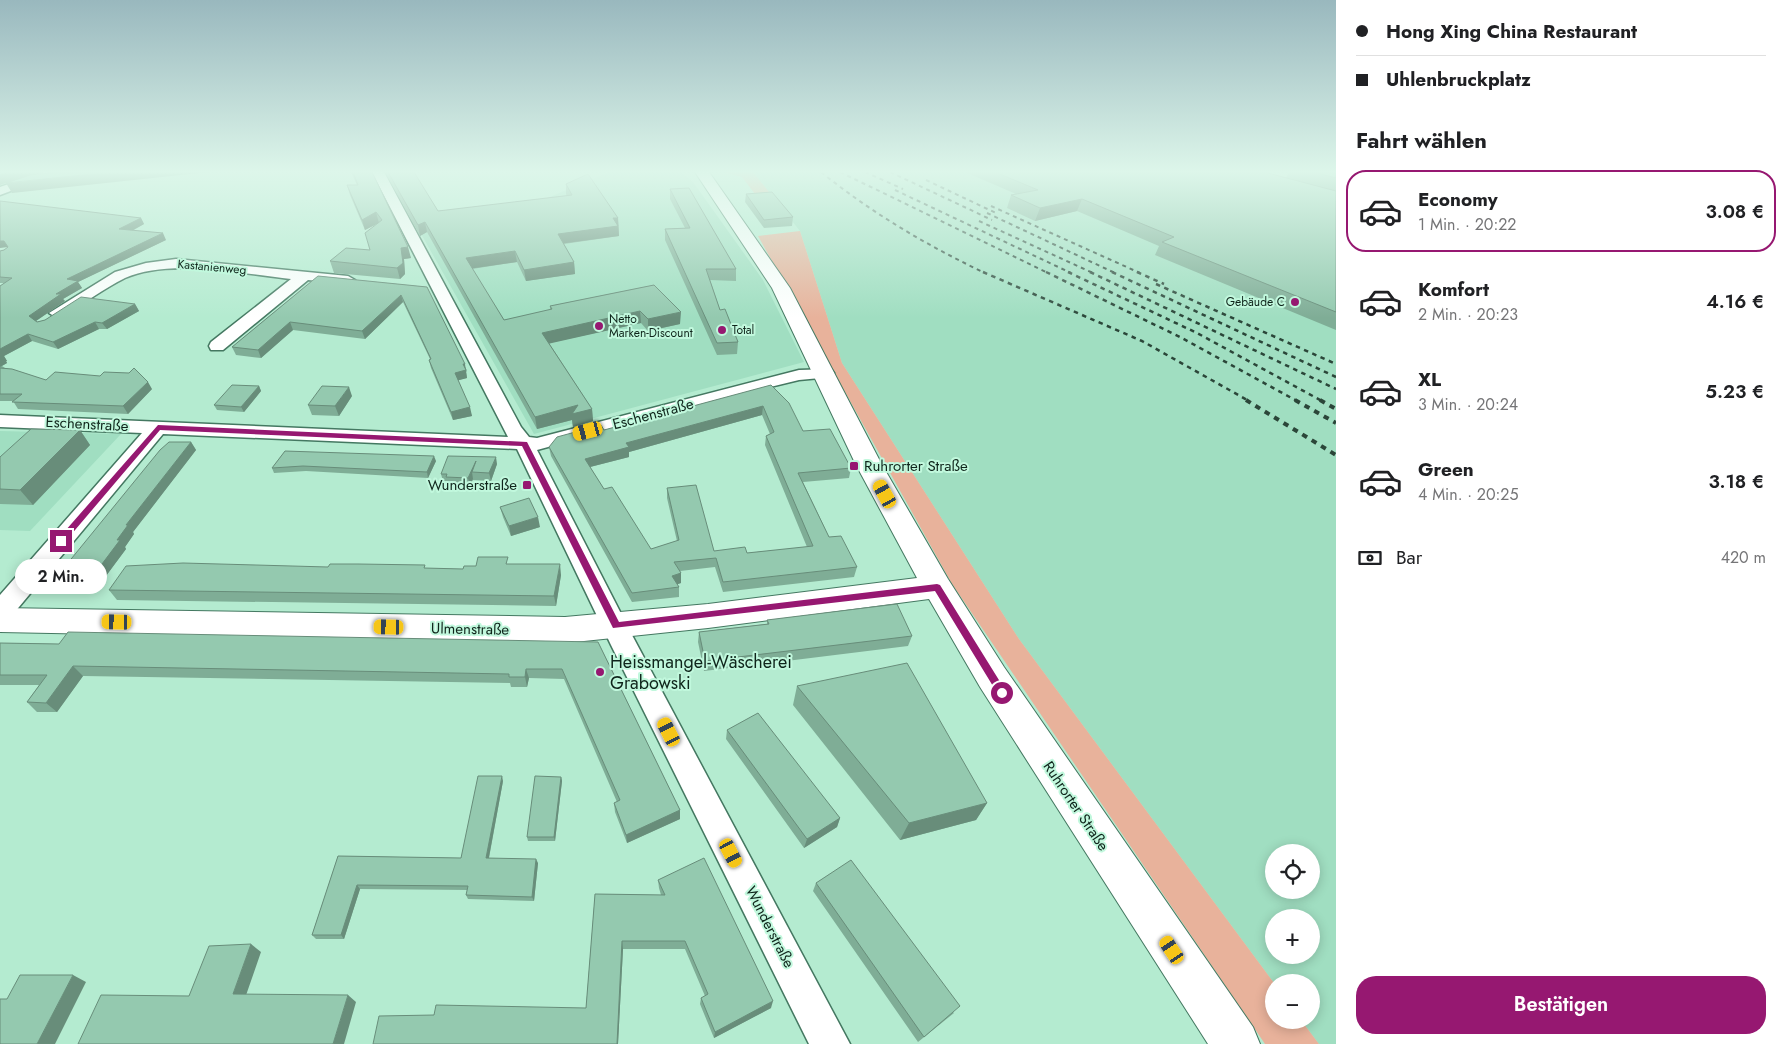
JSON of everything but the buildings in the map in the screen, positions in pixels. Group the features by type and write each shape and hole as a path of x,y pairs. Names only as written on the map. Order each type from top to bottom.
{"main road":[{"name":"Ruhrorter Straße","path":"736,221 782,288 868,463 937,587 1066,791 1236,1044"},
{"name":"Ulmenstraße","path":"0,620 565,630 616,626 937,587"}],"street":[{"name":"Wunderstraße","path":"400,221 430,285 512,429 524,444 624,645 830,1044"},
{"name":"Kastanienweg","path":"43,322 120,275 176,263 360,282"},
{"path":"216,346 304,276"},
{"name":"Eschenstraße","path":"0,421 524,444 541,443 799,375 825,373"},
{"path":"0,612 158,427"}],"shaded area":[{"path":"414,221 721,221 763,280 804,362 534,434"},
{"path":"792,221 1336,221 1336,1044 1319,1044 1308,1029 1320,1029 1320,974 1267,974 1019,639 842,363 800,231"},
{"path":"800,231 842,363 1019,639 1267,974 1265,974 1265,1029 1308,1029 1319,1044 1265,1044 952,584 758,236"},
{"path":"0,431 121,434 30,531 0,530"}],"railway":[{"path":"890,221 983,272"},
{"path":"940,221 1048,273"},
{"path":"960,221 1071,273"},
{"path":"979,221 1093,273"},
{"path":"1003,221 1115,273"},
{"path":"1024,221 1140,273"},
{"path":"983,272 1142,341 1249,401"},
{"path":"1046,272 1180,337 1297,401"},
{"path":"1068,272 1197,333 1322,401"},
{"path":"1090,272 1336,389"},
{"path":"1112,272 1336,377"},
{"path":"1137,272 1164,284"},
{"path":"1156,284 1336,364"},
{"path":"1246,400 1336,455"},
{"path":"1295,400 1336,423"},
{"path":"1320,400 1336,409"}],"place":[{"name":"Gebäude C","path":"1295,302"},
{"name":"Netto Marken-Discount","path":"599,326"},
{"name":"Total","path":"722,330"},
{"name":"Ruhrorter Straße","path":"854,466"},
{"name":"Wunderstraße","path":"527,485"},
{"name":"Heissmangel-Wäscherei Grabowski","path":"600,672"}],"route":[{"path":"61,541 158,427 524,444 616,626 937,587 1002,693"}]}
